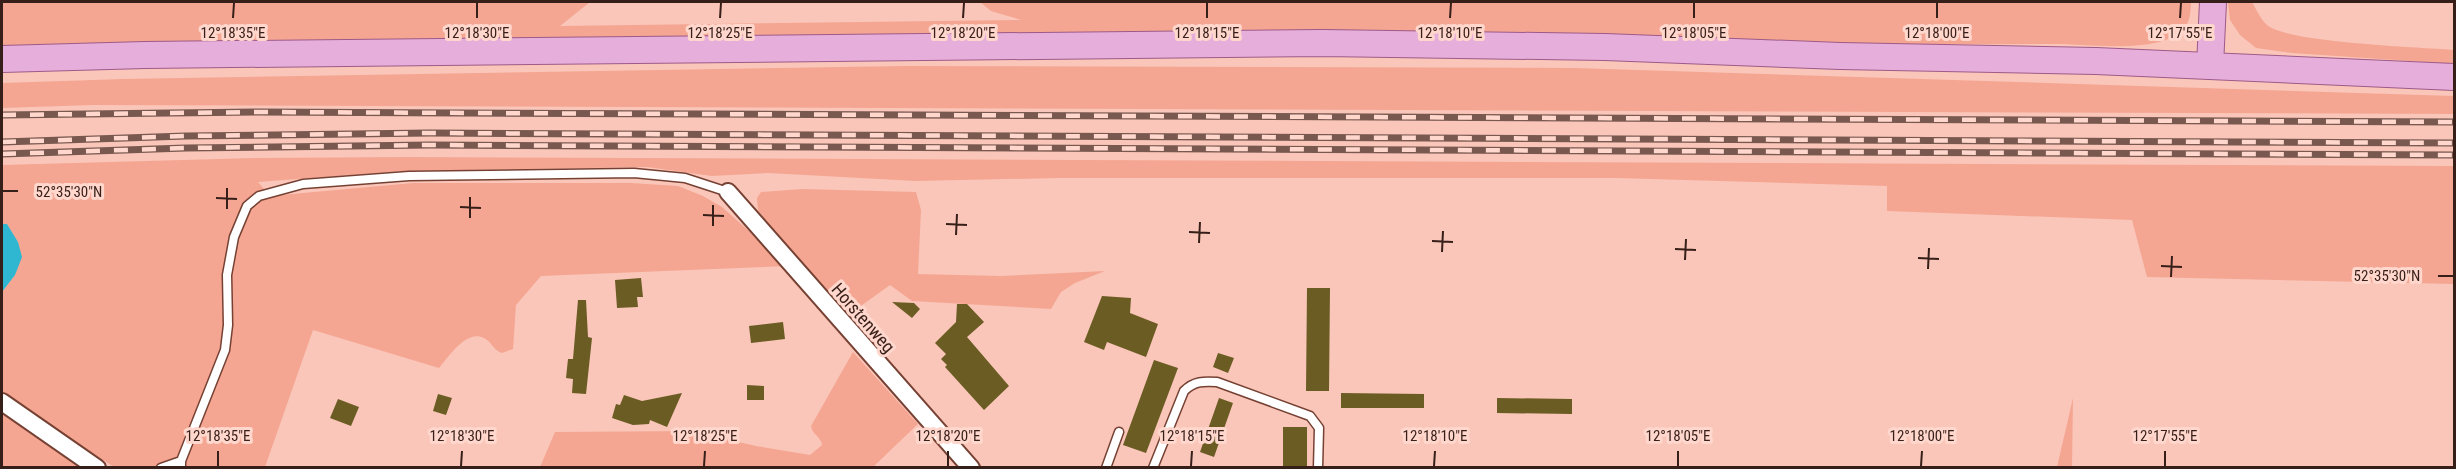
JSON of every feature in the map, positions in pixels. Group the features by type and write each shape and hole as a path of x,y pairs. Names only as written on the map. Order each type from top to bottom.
{"main road":[{"path":"2210,66 2213,2"},
{"path":"2,59 180,55 1334,44 1605,47 2210,66 2454,77"}],"street":[{"name":"Horstenweg","path":"728,192 971,468"},
{"path":"2,402 97,468"}],"lane":[{"path":"161,468 181,464 225,350 228,325 227,275 234,237 247,206 259,196 303,184 410,176 634,173 685,178 728,192"},
{"path":"1152,468 1184,391 1194,383 1204,381 1217,382 1310,416 1319,428 1318,468"},
{"path":"1106,468 1119,432"}],"shaded area":[{"path":"2,2 590,2 560,26 1021,20 991,11 980,2 2191,2 2188,22 2178,34 2164,41 2127,46 2057,44 2,49"},
{"path":"2228,2 2252,2 2265,23 2280,31 2326,40 2454,50 2454,64 2292,53 2256,48 2240,35 2230,20"},
{"path":"904,66 1575,68 2454,96 2454,114 93,105 2,108 2,83"},
{"path":"255,158 2454,166 2454,284 2147,277 2132,220 1887,211 1887,186 1616,178 1059,178 916,181 768,173 712,176 647,167 402,171 258,182 270,196 413,183 631,183 678,186 722,207 788,266 541,276 516,305 513,349 502,353 484,338 471,337 458,346 439,368 313,330 265,467 114,467 2,394 2,292 15,275 18,242 7,224 2,224 2,165"},
{"path":"802,189 916,192 921,210 918,274 1000,276 1105,271 1075,283 1061,292 1051,309 912,301 890,285 847,316 758,211 757,198 761,192"},
{"path":"853,352 918,424 873,467 540,467 555,432 690,431 810,455 822,445 811,426"},
{"path":"2073,398 2072,467 2057,467"},
{"path":"2,412 83,467 2,467"}],"water":[{"path":"2,224 7,224 18,242 22,257 15,275 2,292"}],"building":[{"path":"641,278 643,297 637,297 638,307 617,308 615,280"},
{"path":"1307,288 1330,288 1329,391 1306,391"},
{"path":"1102,296 1131,298 1130,313 1158,324 1146,357 1107,342 1104,350 1084,342"},
{"path":"578,300 586,300 588,337 592,338 586,394 572,393 573,379 566,378 568,359 573,359"},
{"path":"892,302 914,303 920,309 912,318"},
{"path":"957,304 967,304 984,322 967,337 1009,386 984,410 945,367 947,365 941,359 946,354 935,343 956,322"},
{"path":"783,322 785,339 751,343 749,326"},
{"path":"1218,353 1234,358 1228,373 1213,367"},
{"path":"1154,360 1178,368 1146,453 1123,445"},
{"path":"747,385 764,386 764,400 747,400"},
{"path":"682,393 667,427 650,420 649,424 633,425 612,418 616,404 620,405 624,395 642,401"},
{"path":"1341,393 1424,394 1424,408 1341,408"},
{"path":"438,394 452,398 446,415 433,411"},
{"path":"1219,398 1233,403 1214,457 1200,452"},
{"path":"1497,398 1572,399 1572,414 1497,413"},
{"path":"338,399 359,407 351,426 330,418"},
{"path":"1283,427 1307,427 1307,468 1283,468"}],"railway":[{"path":"2,115 258,112 2454,122"},
{"path":"2,142 186,136 430,133 2454,143"},
{"path":"2,154 186,148 430,145 2454,155"}]}
